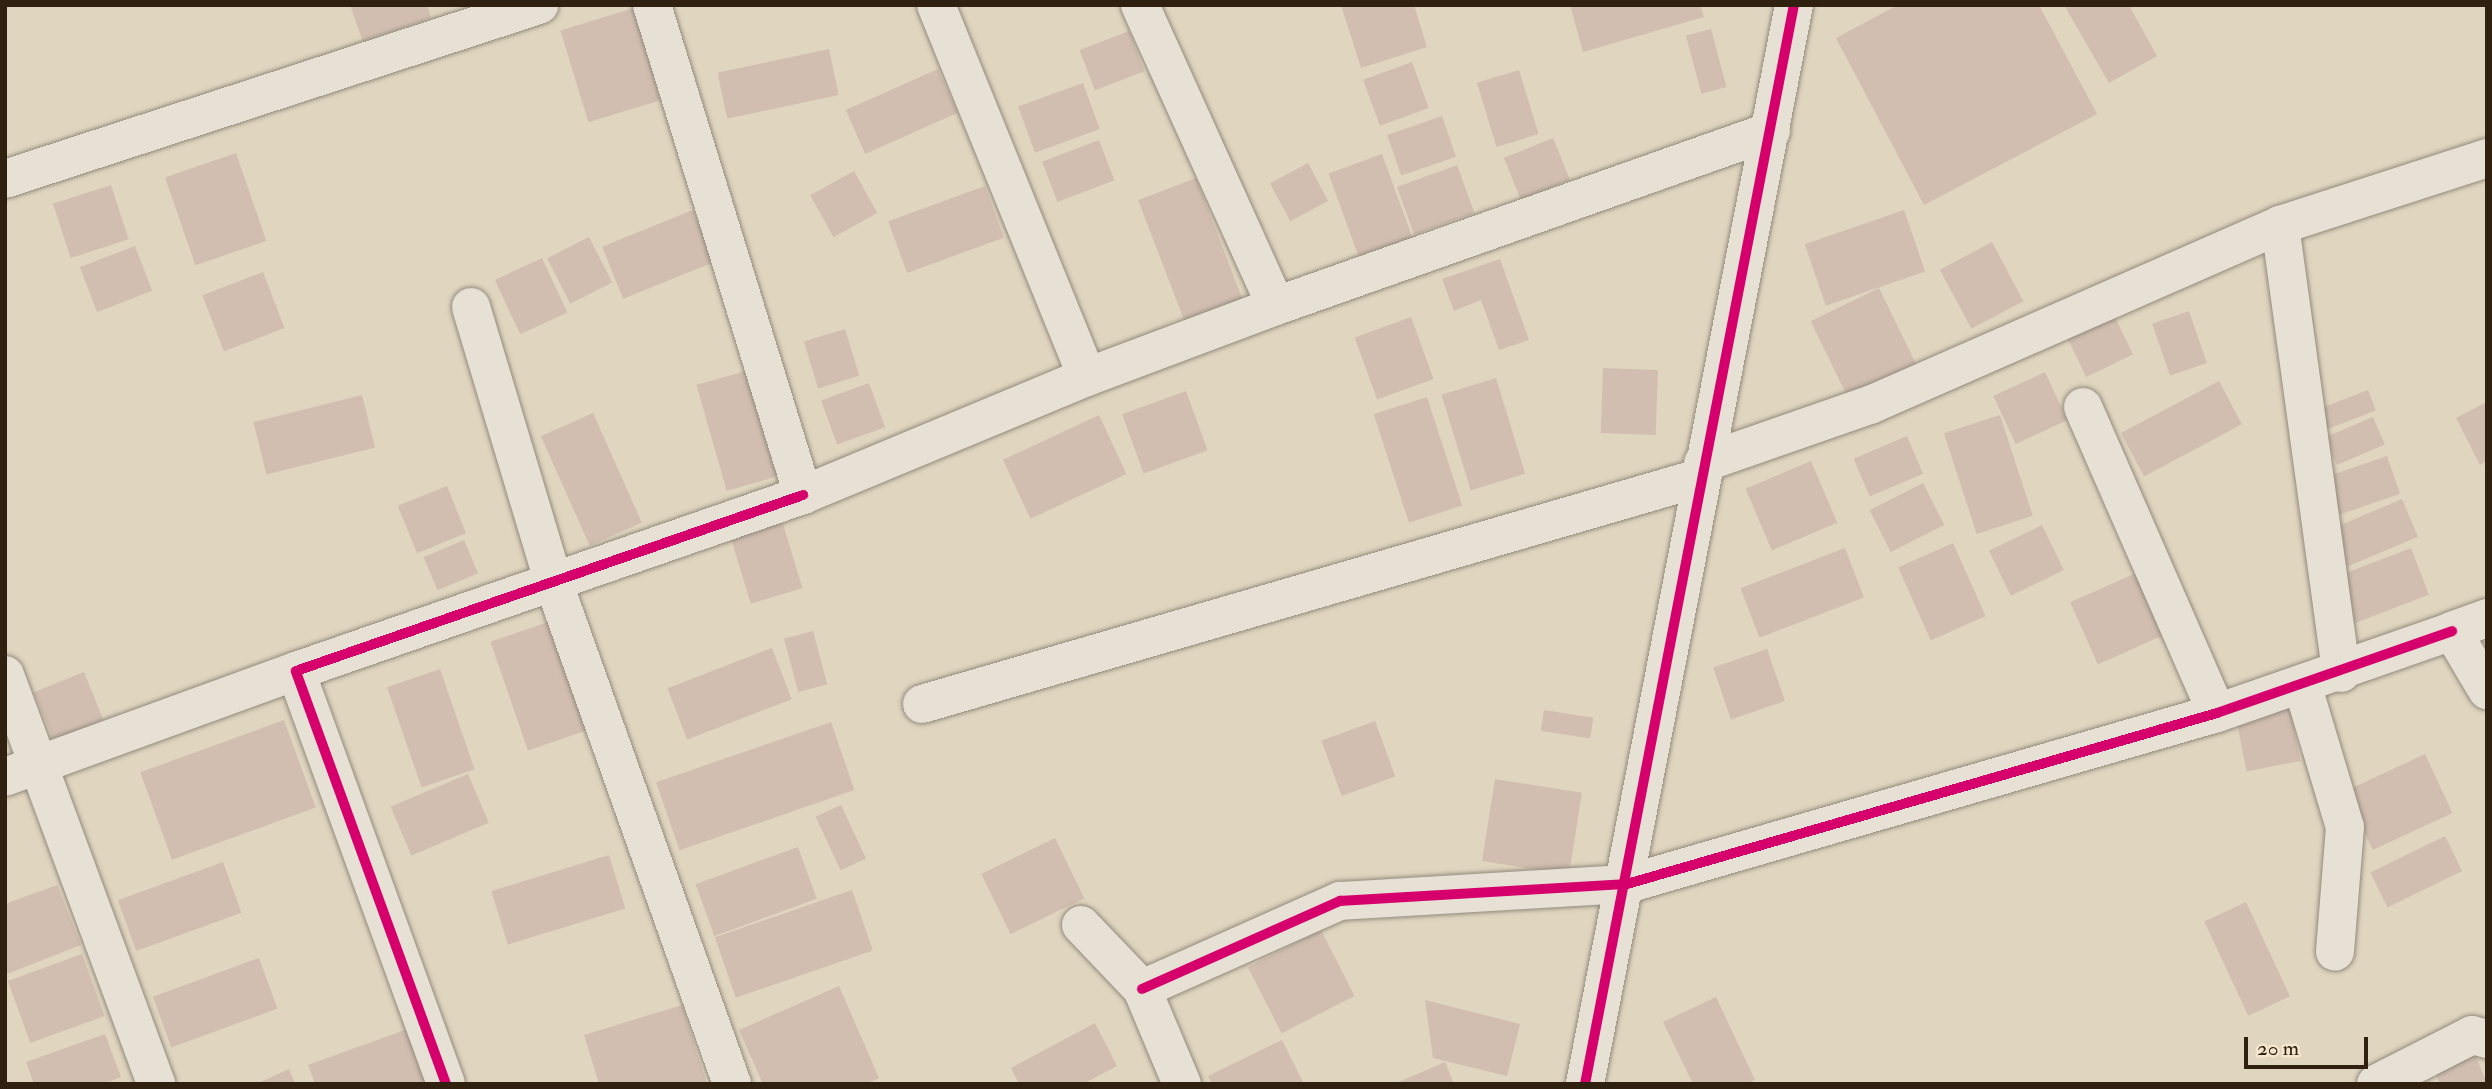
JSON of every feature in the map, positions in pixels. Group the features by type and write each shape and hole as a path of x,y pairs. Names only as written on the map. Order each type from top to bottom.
{"street":[{"path":"5,179 468,18 540,5"},
{"path":"652,5 803,495"},
{"path":"936,5 1087,377"},
{"path":"1140,5 1276,306"},
{"path":"1585,1084 1627,884 1701,470 1794,5"},
{"path":"5,777 296,671 554,584 803,495 1087,377 1276,306 1770,131"},
{"path":"922,704 1701,470 1870,405 2280,225 2487,158"},
{"path":"2280,225 2341,673"},
{"path":"471,307 554,584 732,1084"},
{"path":"2083,407 2217,713"},
{"path":"1142,989 1340,901 1627,884 2217,713 2341,673 2469,624 2487,690"},
{"path":"296,671 446,1084"},
{"path":"5,675 43,765 156,1084"},
{"path":"2302,684 2345,827 2335,952"},
{"path":"1081,925 1142,989 1182,1084"},
{"path":"2376,1084 2472,1035 2487,1039"}],"building":[{"path":"350,5 427,5 431,18 363,42"},
{"path":"1341,5 1414,5 1427,47 1361,68"},
{"path":"1570,5 1700,5 1704,17 1583,52"},
{"path":"1898,5 2039,5 2097,114 1924,205 1836,38"},
{"path":"2064,5 2129,5 2157,56 2109,83"},
{"path":"634,8 662,100 588,122 560,31"},
{"path":"1711,29 1727,87 1701,94 1686,36"},
{"path":"1129,31 1144,71 1095,90 1080,50"},
{"path":"829,49 839,95 727,119 717,73"},
{"path":"1412,62 1429,108 1380,126 1363,80"},
{"path":"938,69 958,113 865,154 846,110"},
{"path":"1519,70 1539,134 1497,147 1477,83"},
{"path":"1083,83 1100,129 1035,153 1018,107"},
{"path":"1442,116 1456,157 1401,176 1387,135"},
{"path":"1553,138 1570,180 1521,200 1504,158"},
{"path":"1099,140 1114,180 1057,202 1042,162"},
{"path":"236,153 266,241 195,265 165,177"},
{"path":"1382,154 1413,240 1360,260 1328,173"},
{"path":"1308,163 1328,201 1290,221 1270,183"},
{"path":"1457,165 1474,213 1414,235 1397,187"},
{"path":"854,171 877,213 834,237 810,195"},
{"path":"1196,178 1243,301 1185,323 1138,200"},
{"path":"111,185 129,239 71,258 53,204"},
{"path":"985,186 1004,238 907,273 888,221"},
{"path":"693,210 714,262 623,299 602,247"},
{"path":"1904,210 1925,271 1826,306 1805,244"},
{"path":"589,237 612,282 570,304 547,258"},
{"path":"1992,242 2023,301 1971,329 1940,270"},
{"path":"135,246 152,291 97,312 80,267"},
{"path":"542,258 567,312 520,334 495,280"},
{"path":"1500,259 1529,340 1499,350 1481,300 1454,311 1442,279"},
{"path":"263,272 285,328 224,351 202,295"},
{"path":"1879,288 1921,374 1853,408 1811,321"},
{"path":"2112,311 2133,354 2086,377 2065,334"},
{"path":"2189,311 2207,363 2170,376 2152,324"},
{"path":"1411,317 1434,379 1377,400 1355,338"},
{"path":"845,329 859,376 818,388 804,342"},
{"path":"756,368 786,474 727,491 696,385"},
{"path":"1603,368 1658,370 1656,435 1601,433"},
{"path":"2045,372 2067,420 2016,444 1993,396"},
{"path":"1496,378 1525,474 1471,490 1441,395"},
{"path":"2219,381 2242,424 2144,476 2121,433"},
{"path":"869,383 885,427 837,445 821,400"},
{"path":"2368,390 2376,411 2326,430 2319,409"},
{"path":"1186,391 1208,450 1144,473 1122,414"},
{"path":"362,395 375,447 266,474 253,422"},
{"path":"1427,397 1462,505 1409,523 1374,414"},
{"path":"2487,402 2487,461 2480,465 2456,418"},
{"path":"593,413 642,523 590,546 541,436"},
{"path":"1099,415 1126,474 1030,519 1003,460"},
{"path":"2000,415 2033,516 1977,534 1944,433"},
{"path":"2373,417 2385,445 2337,465 2325,437"},
{"path":"1907,436 1923,474 1870,496 1854,459"},
{"path":"2387,456 2400,494 2340,515 2326,477"},
{"path":"1811,461 1837,523 1772,550 1746,489"},
{"path":"1923,483 1944,525 1891,552 1870,510"},
{"path":"447,486 466,533 417,553 398,506"},
{"path":"2402,499 2418,537 2345,568 2329,530"},
{"path":"782,521 802,588 751,604 730,537"},
{"path":"2042,525 2064,570 2011,596 1989,551"},
{"path":"464,540 478,573 438,590 423,557"},
{"path":"1953,543 1986,616 1931,640 1898,567"},
{"path":"1845,548 1864,597 1759,638 1740,588"},
{"path":"2411,548 2429,595 2349,625 2331,579"},
{"path":"2136,573 2164,635 2098,664 2070,602"},
{"path":"551,621 588,730 528,751 490,642"},
{"path":"813,631 827,684 798,692 784,639"},
{"path":"772,648 792,699 687,739 667,688"},
{"path":"1767,649 1785,701 1731,720 1713,668"},
{"path":"440,669 475,769 422,787 387,687"},
{"path":"84,672 103,720 53,740 34,692"},
{"path":"2289,702 2300,761 2246,771 2235,712"},
{"path":"1544,710 1593,718 1590,739 1541,731"},
{"path":"284,720 316,807 172,860 140,772"},
{"path":"1375,721 1395,776 1342,796 1321,740"},
{"path":"831,722 854,790 680,850 656,782"},
{"path":"2425,754 2452,813 2373,850 2345,791"},
{"path":"468,774 489,823 411,856 391,807"},
{"path":"1495,779 1582,793 1569,875 1482,861"},
{"path":"841,805 866,858 841,870 816,817"},
{"path":"2445,836 2462,871 2387,907 2370,872"},
{"path":"1055,838 1084,898 1011,934 981,874"},
{"path":"798,847 817,899 714,936 696,884"},
{"path":"609,855 625,909 508,945 491,891"},
{"path":"223,862 241,913 136,951 118,900"},
{"path":"57,885 81,945 7,974 5,904"},
{"path":"852,890 873,951 736,998 715,937"},
{"path":"2246,902 2290,996 2248,1016 2204,921"},
{"path":"1321,930 1355,996 1282,1033 1248,967"},
{"path":"82,954 105,1016 30,1043 8,981"},
{"path":"259,958 277,1009 171,1047 153,997"},
{"path":"839,986 879,1078 866,1084 763,1084 739,1030"},
{"path":"1716,997 1755,1080 1747,1084 1693,1084 1663,1022"},
{"path":"1425,1000 1520,1024 1507,1076 1433,1058"},
{"path":"682,1005 707,1084 599,1084 584,1035"},
{"path":"1095,1023 1117,1066 1083,1084 1019,1084 1011,1068"},
{"path":"413,1027 432,1078 416,1084 315,1084 308,1065"},
{"path":"105,1034 121,1077 103,1084 34,1084 26,1062"},
{"path":"1282,1040 1304,1084 1212,1084 1208,1076"},
{"path":"2471,1044 2487,1084 2440,1084 2431,1063"},
{"path":"1445,1062 1454,1084 1394,1084"},
{"path":"289,1069 295,1084 256,1084"}],"cycle path":[{"path":"1585,1084 1794,5"},
{"path":"446,1084 296,671 803,495"},
{"path":"1142,989 1340,901 1627,884 2217,713 2452,631"}]}
